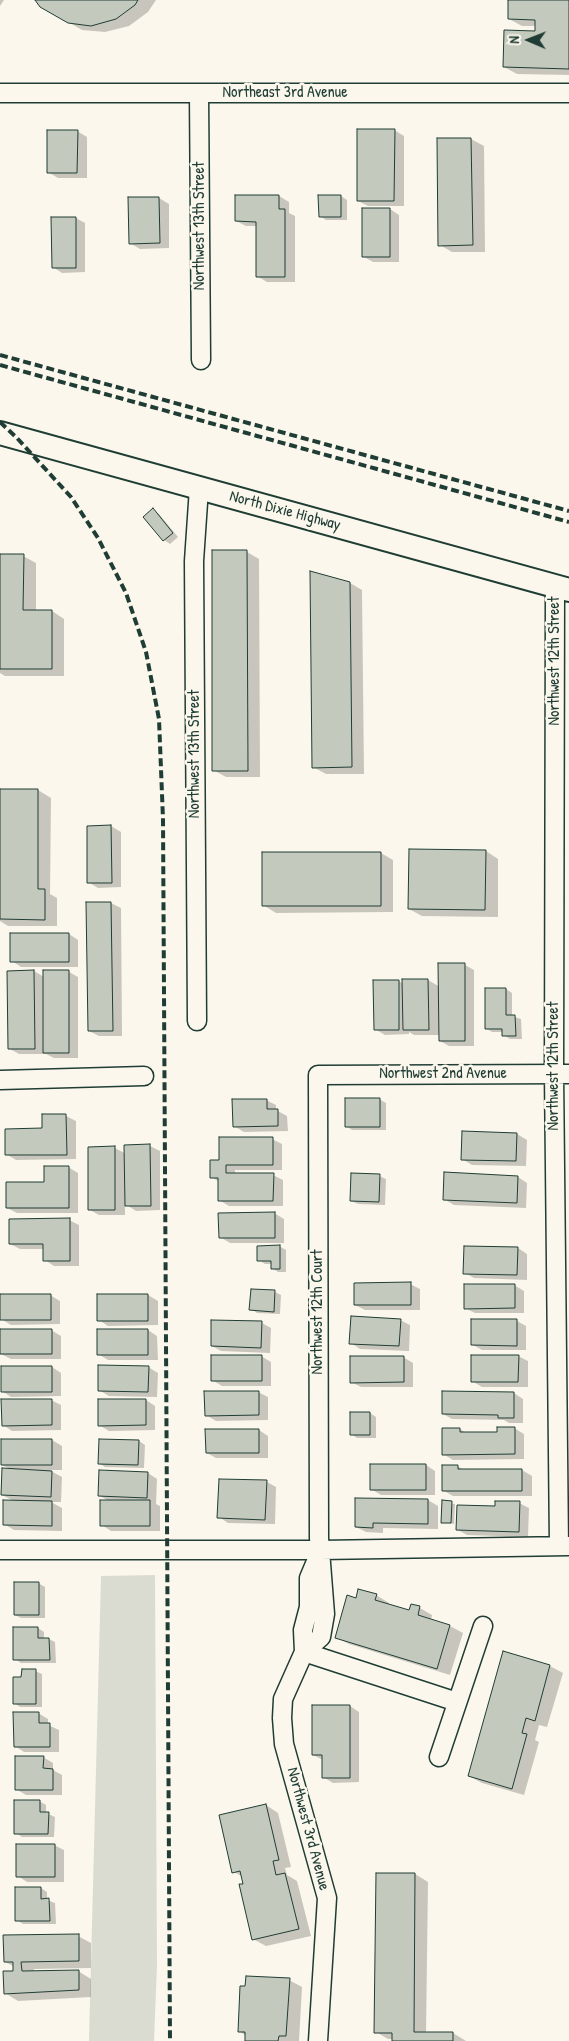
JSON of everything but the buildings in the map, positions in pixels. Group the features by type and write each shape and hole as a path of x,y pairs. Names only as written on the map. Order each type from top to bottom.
{"main road":[{"name":"North Dixie Highway","path":"0,433 562,588"}],"street":[{"name":"Northeast 3rd Avenue","path":"0,93 569,93"},
{"name":"Northwest 13th Street","path":"200,93 201,360"},
{"name":"Northwest 13th Street","path":"197,1021 194,560 199,488"},
{"name":"Northwest 12th Street","path":"562,588 561,1074 564,1546"},
{"name":"Northwest 2nd Avenue","path":"318,1075 561,1074"},
{"name":"Northwest 12th Court","path":"318,1075 319,1528 321,1550"},
{"path":"0,1080 144,1076"},
{"path":"0,1550 321,1550 564,1546"},
{"name":"Northwest 3rd Avenue","path":"318,2041 327,1898 284,1744 282,1718 283,1699 304,1652 321,1637 325,1614 321,1550"},
{"path":"439,1757 483,1626"},
{"path":"304,1652 457,1702"}],"shaded area":[{"path":"155,1575 157,1965 154,2041 89,2041 101,1576"}],"railway":[{"path":"0,355 569,511"},
{"path":"0,365 569,522"},
{"path":"0,422 71,497 98,538 126,593 146,652 159,719 163,819 170,2041"}]}
